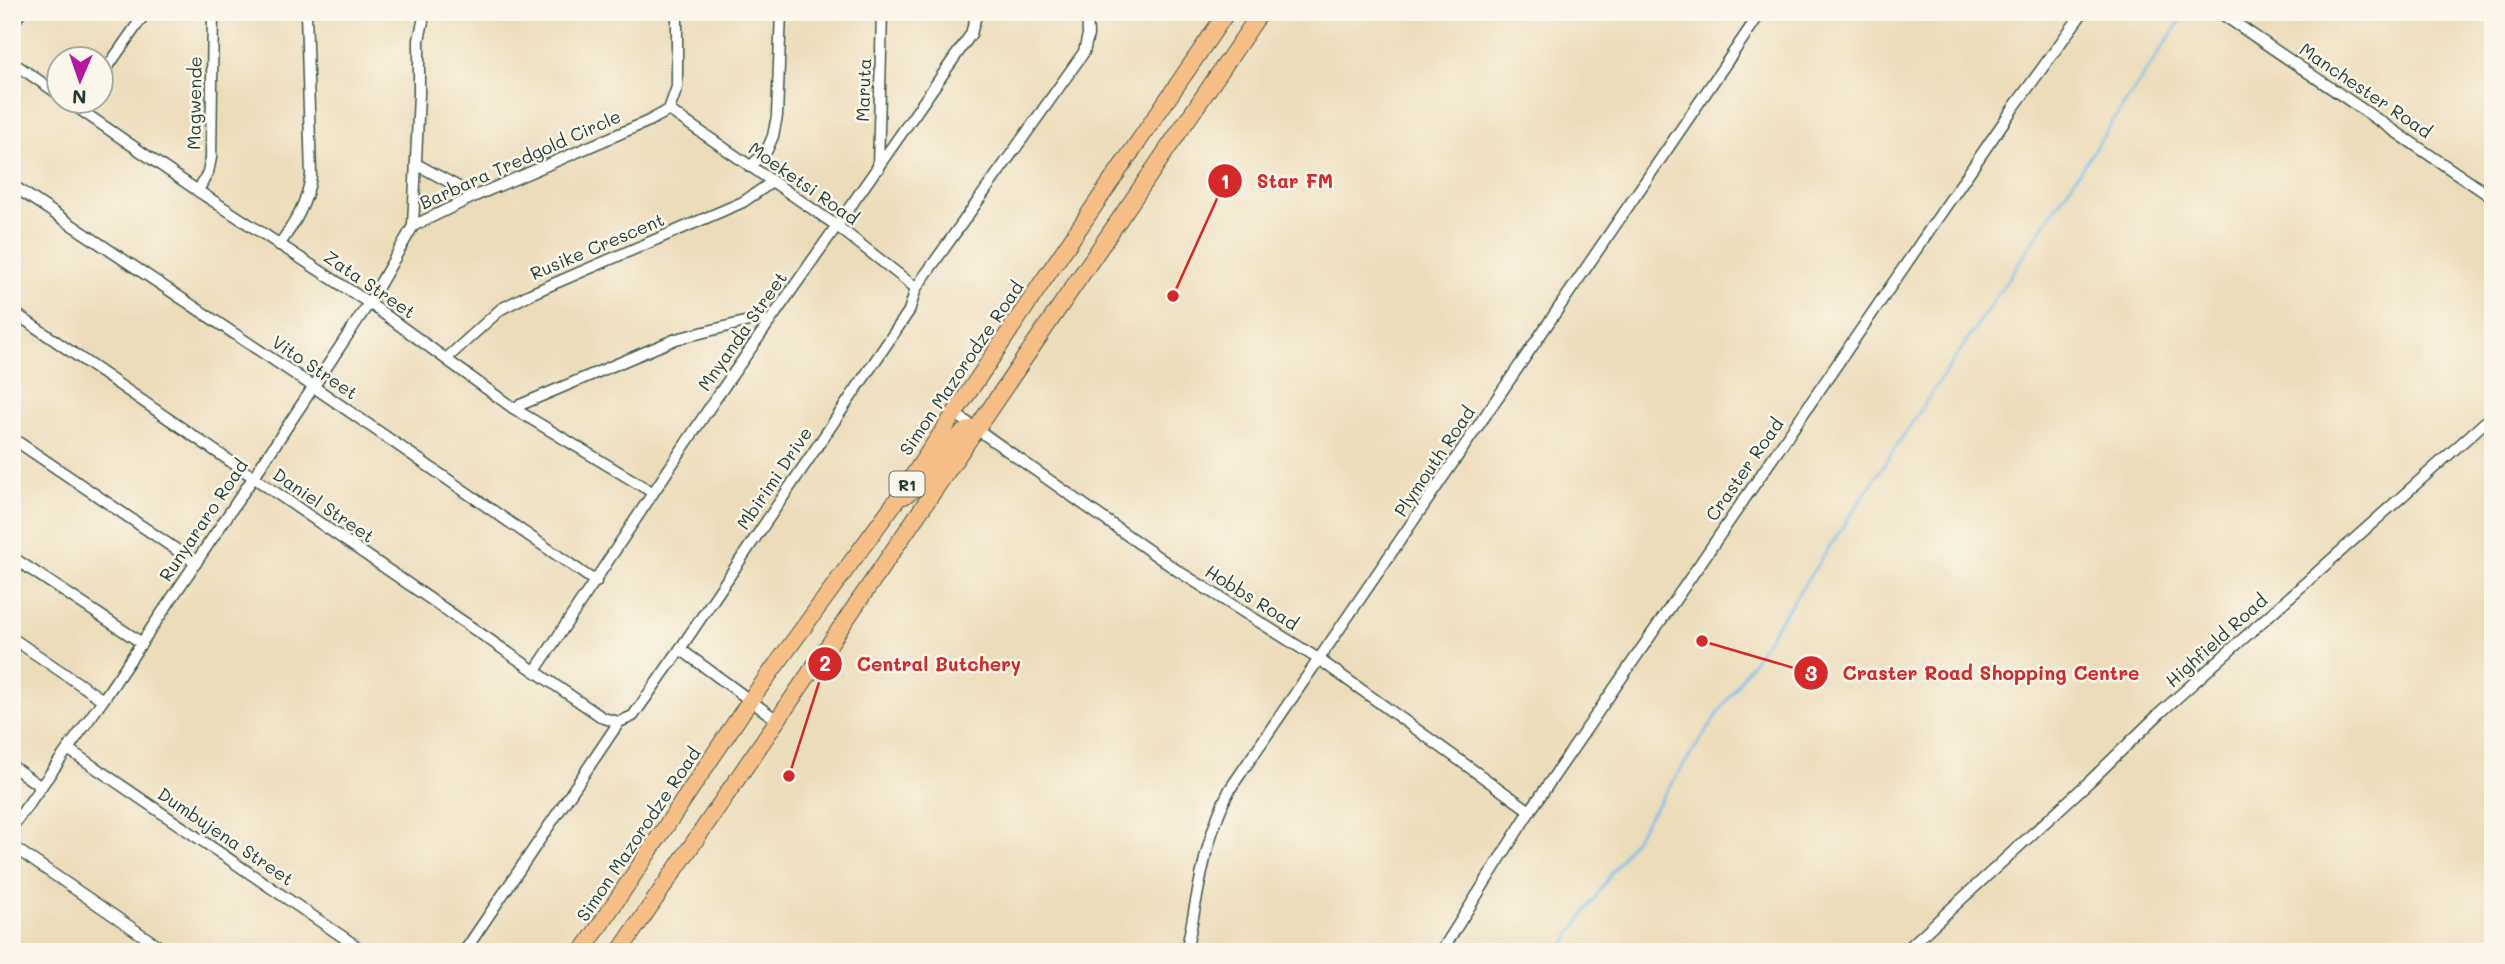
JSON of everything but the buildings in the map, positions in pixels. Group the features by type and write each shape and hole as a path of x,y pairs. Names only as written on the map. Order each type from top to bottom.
{"highway":[{"name":"Simon Mazorodze Road","path":"582,952 749,702 896,501 1227,12"},
{"name":"R1","path":"619,952 1261,12"},
{"path":"896,501 927,478 953,439 964,431 975,428"}],"street":[{"path":"12,25 21,12"},
{"path":"116,55 146,12"},
{"name":"Magwende","path":"198,191 208,172 211,158 213,12"},
{"path":"279,245 309,194 311,176 306,12"},
{"name":"Barbara Tredgold Circle","path":"425,12 419,40 413,226 669,110"},
{"path":"669,110 677,87 677,12"},
{"path":"750,167 766,150 773,136 777,116 781,12"},
{"name":"Maruta","path":"878,169 882,12"},
{"name":"Mnyanda Street","path":"535,671 596,582 652,492 971,34 977,12"},
{"name":"Mbirimi Drive","path":"464,952 620,722 632,716 680,649 909,311 916,288 1084,52 1088,35 1087,12"},
{"name":"Plymouth Road","path":"1186,952 1209,843 1219,809 1230,789 1761,12"},
{"name":"Craster Road","path":"1441,952 1530,811 2014,107 2084,12"},
{"name":"Manchester Road","path":"2219,12 2493,198"},
{"path":"12,62 46,85"},
{"name":"Moeketsi Road","path":"669,110 837,226 916,288"},
{"name":"Zata Street","path":"94,116 198,191 369,303 513,408 652,492"},
{"path":"416,164 475,196"},
{"name":"Rusike Crescent","path":"447,358 494,315 520,299 743,202 772,182"},
{"name":"Vito Street","path":"12,185 314,387 596,582"},
{"name":"Runyararo Road","path":"12,827 103,701 314,387 369,303 413,226"},
{"name":"Daniel Street","path":"12,311 603,718 620,722"},
{"path":"513,408 676,339 757,319 769,322"},
{"name":"Hobbs Road","path":"954,413 1178,572 1320,660 1530,811"},
{"name":"Highfield Road","path":"1904,952 2160,713 2493,415"},
{"path":"12,438 196,563"},
{"path":"12,557 142,643"},
{"path":"12,638 103,701"},
{"path":"680,649 777,720"},
{"name":"Dumbujena Street","path":"68,749 365,952"},
{"path":"12,766 41,787"},
{"path":"12,846 167,952"}],"waterway":[{"path":"1559,952 2186,12"}],"place":[{"name":"Star FM","path":"1173,296"},
{"name":"Craster Road Shopping Centre","path":"1702,641"},
{"name":"Central Butchery","path":"789,776"}]}
